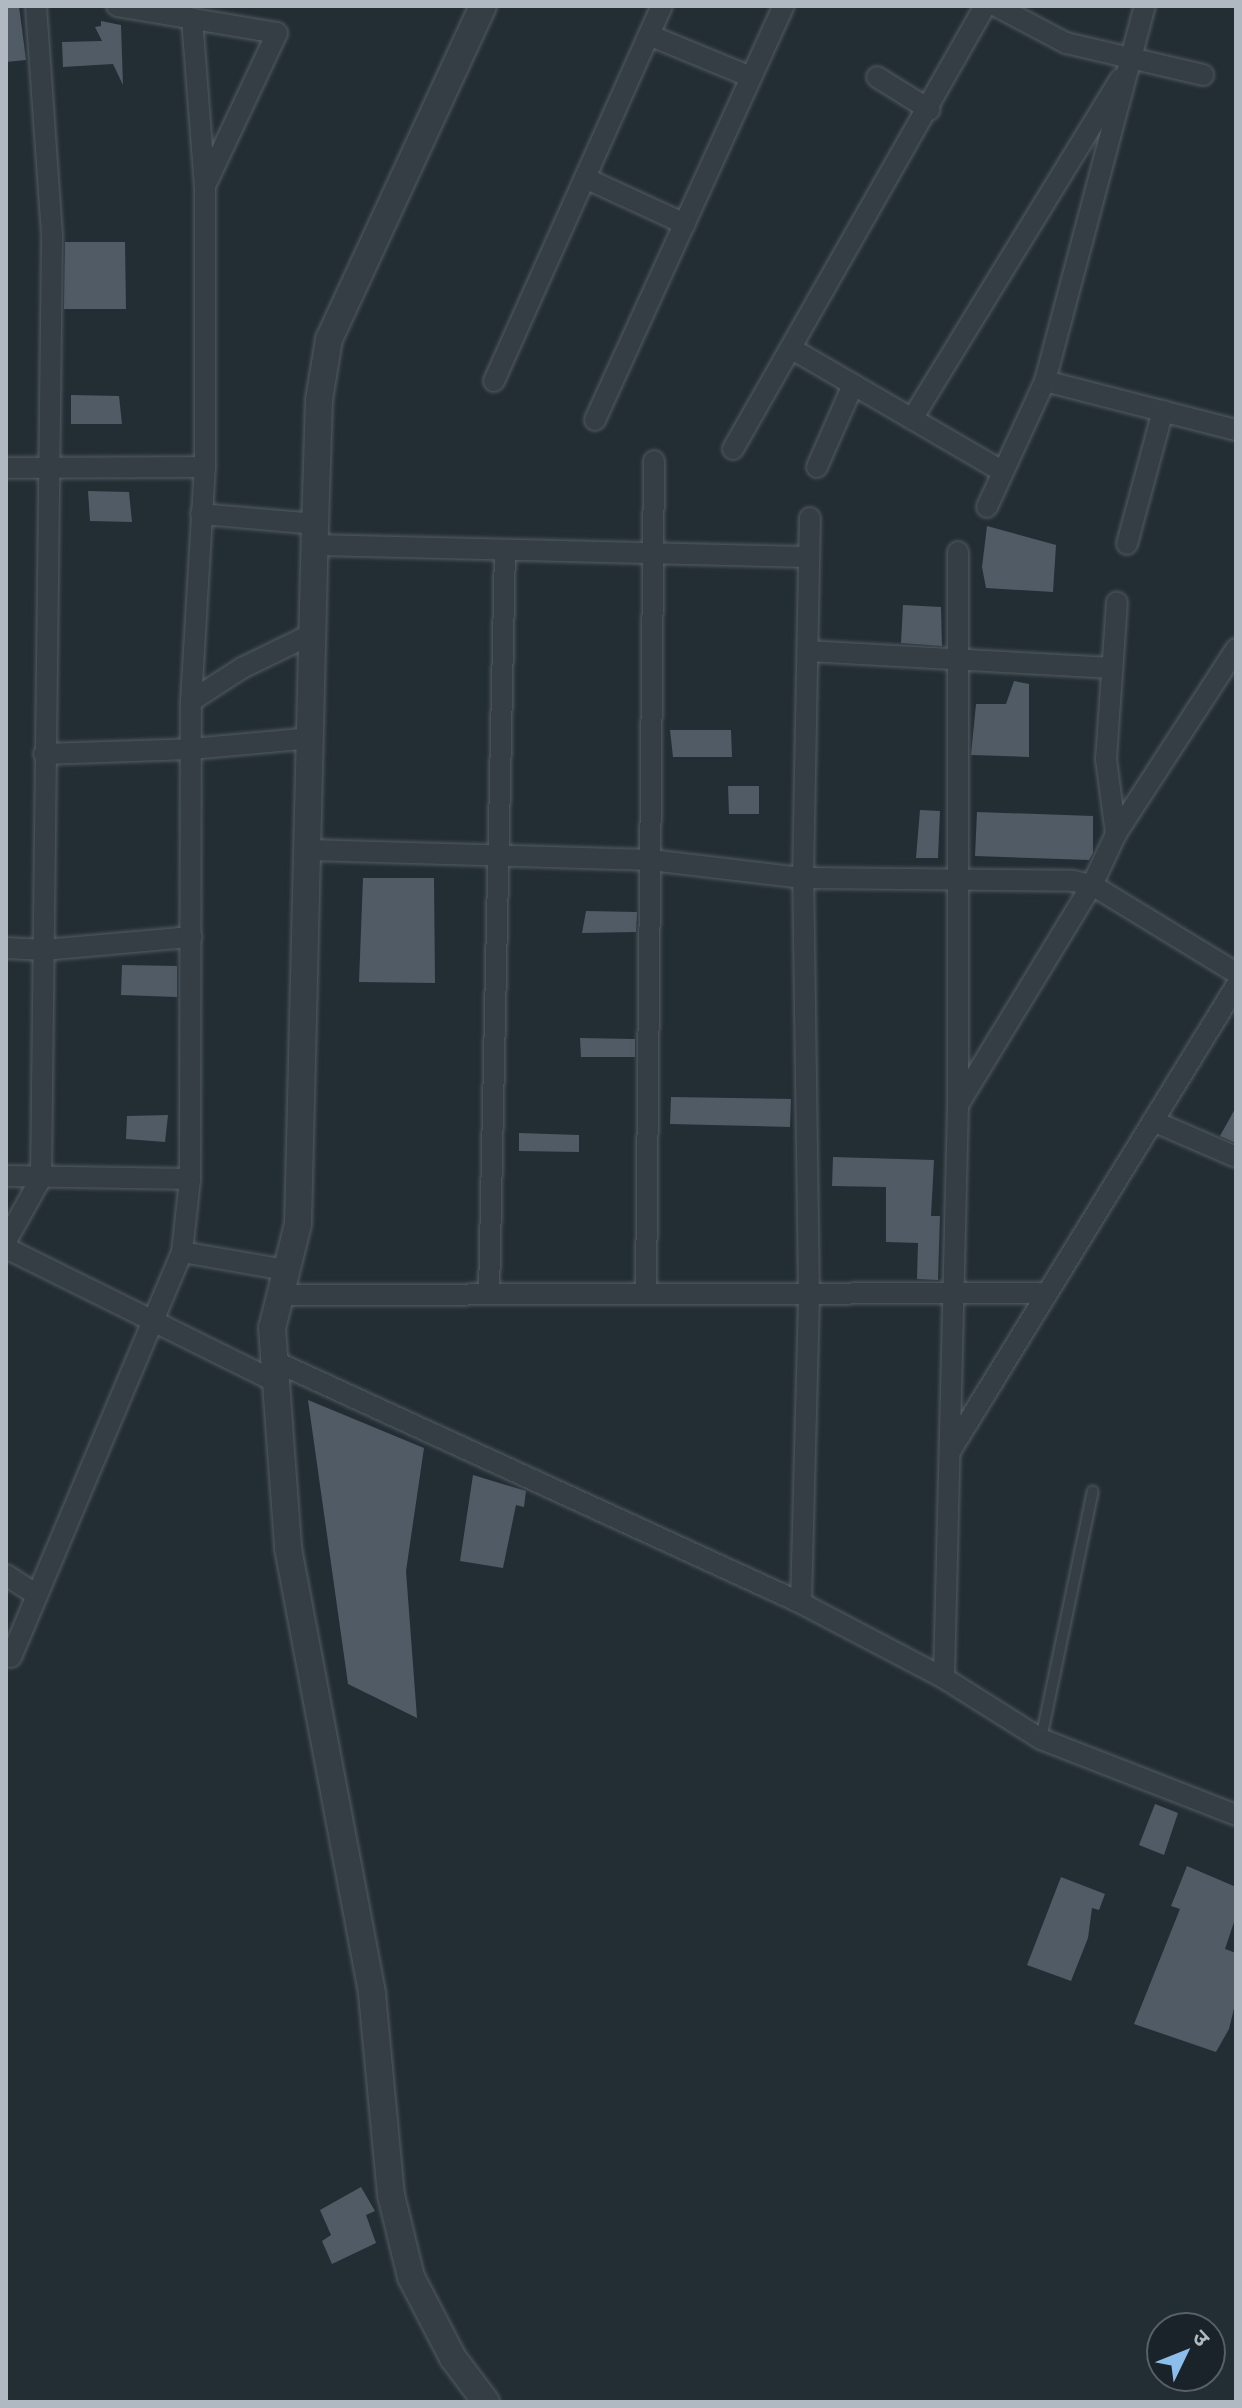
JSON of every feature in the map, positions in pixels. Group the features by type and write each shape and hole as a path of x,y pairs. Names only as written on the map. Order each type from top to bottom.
{"street":[{"path":"6,1241 41,1178 52,235 36,6"},
{"path":"117,6 277,33 205,187"},
{"path":"483,6 329,339 319,400 310,850 298,1224 272,1328 272,1370 288,1548 372,1994 391,2195 411,2277 453,2358 486,2402"},
{"path":"494,381 662,6"},
{"path":"595,420 784,6"},
{"path":"733,449 930,110 985,6"},
{"path":"996,6 1066,43 1203,75"},
{"path":"987,507 1045,381 1145,6"},
{"path":"11,1657 182,1252 190,1179 191,701 205,467 205,187 192,18"},
{"path":"649,35 751,77"},
{"path":"912,419 1132,59"},
{"path":"877,77 930,110"},
{"path":"585,178 685,224"},
{"path":"792,349 1003,472"},
{"path":"1045,381 1236,430"},
{"path":"817,467 853,385"},
{"path":"1127,544 1163,411"},
{"path":"646,1294 654,461"},
{"path":"6,468 205,467"},
{"path":"201,514 316,535 505,550 808,557"},
{"path":"801,1603 809,1294 803,878 810,518"},
{"path":"489,1294 505,550"},
{"path":"944,1678 958,1105 955,883 958,552"},
{"path":"1116,834 1106,759 1117,602"},
{"path":"191,701 242,668 314,633"},
{"path":"958,1105 1092,885 1116,834 1236,649"},
{"path":"808,651 1111,668"},
{"path":"44,754 191,749 312,738"},
{"path":"310,850 651,860 803,878 1092,885 1236,973"},
{"path":"6,948 44,950 191,937"},
{"path":"950,1451 1236,986"},
{"path":"1153,1121 1236,1157"},
{"path":"6,1176 190,1179"},
{"path":"6,1248 153,1321 272,1370 801,1603 944,1678 1041,1739 1236,1815"},
{"path":"182,1252 283,1282 489,1294 1047,1293"},
{"path":"6,1575 37,1595"}],"lane":[{"path":"1041,1739 1093,1491"}],"building":[{"path":"6,6 19,6 26,60 6,62"},
{"path":"101,21 121,25 123,85 113,64 63,67 62,42 102,41 95,27 101,26"},
{"path":"65,242 125,242 126,309 64,309"},
{"path":"71,395 119,396 122,424 71,424"},
{"path":"88,491 129,492 132,522 90,521"},
{"path":"987,526 1056,545 1053,592 986,588 982,567"},
{"path":"903,605 941,607 942,646 901,643"},
{"path":"1014,681 1029,684 1029,757 971,755 976,704 1006,704"},
{"path":"670,730 731,730 732,757 673,757"},
{"path":"728,786 759,786 759,814 729,814"},
{"path":"920,810 940,811 938,858 916,858"},
{"path":"977,812 1093,816 1093,853 1089,860 975,856"},
{"path":"363,878 434,878 435,983 359,982"},
{"path":"586,911 637,912 636,932 582,933"},
{"path":"122,965 177,966 177,997 121,995"},
{"path":"580,1038 635,1039 635,1057 581,1057"},
{"path":"671,1097 791,1099 790,1127 670,1124"},
{"path":"1236,1107 1236,1143 1220,1136"},
{"path":"168,1115 165,1142 126,1139 127,1116"},
{"path":"519,1133 579,1135 579,1152 519,1151"},
{"path":"833,1157 934,1160 931,1216 940,1216 938,1280 917,1279 918,1243 886,1242 886,1187 832,1186"},
{"path":"308,1400 424,1448 406,1571 417,1718 348,1684"},
{"path":"473,1475 526,1491 524,1507 516,1505 503,1568 460,1561"},
{"path":"1155,1804 1178,1813 1164,1855 1139,1845"},
{"path":"1187,1866 1236,1887 1236,1916 1225,1949 1236,1953 1236,2000 1229,2029 1216,2052 1134,2024 1180,1909 1171,1906"},
{"path":"1061,1877 1105,1894 1099,1910 1092,1908 1088,1938 1071,1981 1027,1965"},
{"path":"361,2187 375,2211 366,2215 376,2243 332,2264 322,2241 331,2235 320,2210"}]}
